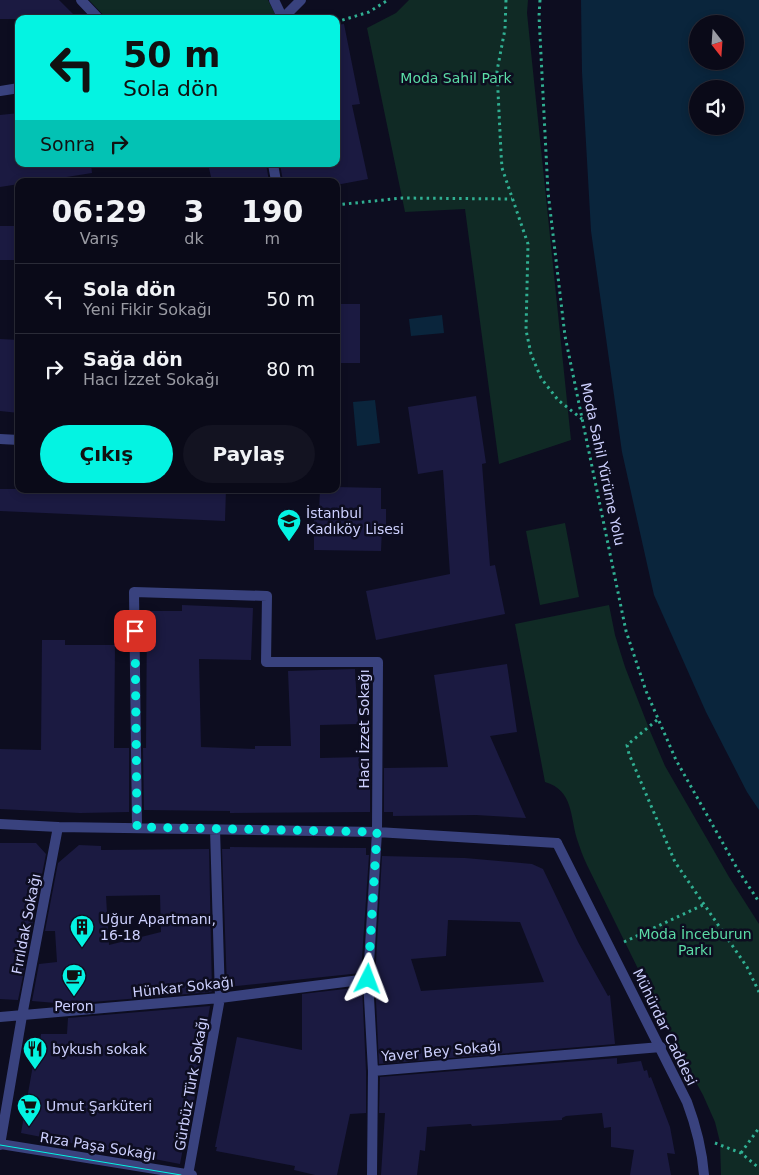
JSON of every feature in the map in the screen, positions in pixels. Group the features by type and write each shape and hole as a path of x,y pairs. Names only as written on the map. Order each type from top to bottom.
{"street":[{"path":"81,0 95,15"},
{"path":"274,0 282,15"},
{"path":"286,15 301,0"},
{"path":"0,91 15,89"},
{"path":"0,439 15,440"},
{"name":"Hacı İzzet Sokağı","path":"137,827 134,592 267,596 266,662 378,662 377,832"},
{"name":"Mühürdar Caddesi","path":"0,824 58,827 377,832 557,842 687,1102 696,1127 704,1175"},
{"name":"Fırıldak Sokağı","path":"0,1144 58,827"},
{"name":"Gürbüz Türk Sokağı","path":"190,1175 220,998 215,829"},
{"name":"Yaver Bey Sokağı","path":"377,832 368,979 373,1071 661,1047"},
{"name":"Hünkar Sokağı","path":"0,1017 220,998 368,979"},
{"path":"372,1175 373,1071"},
{"name":"Rıza Paşa Sokağı","path":"0,1144 190,1175"}],"path":[{"path":"340,21 369,12 388,0"},
{"path":"506,0 505,29 497,72 502,168 528,244 526,330 531,354 541,378 558,400 582,419"},
{"name":"Moda Sahil Yürüme Yolu","path":"540,0 539,16 548,192 565,336 626,631 658,720 676,760 702,808 759,902"},
{"path":"340,205 402,198 512,199"},
{"path":"658,720 627,745 629,754 675,862 747,967 759,992"},
{"path":"621,943 705,904"},
{"path":"741,1153 759,1128"},
{"path":"714,1142 741,1153 759,1168"}],"green space":[{"path":"89,0 268,0 276,15 103,15"},
{"name":"Moda Sahil Park","path":"409,0 528,0 527,13 571,440 499,464 465,209 405,212 367,28 396,13"},
{"path":"565,523 579,597 540,605 526,531"},
{"name":"Moda İnceburun Parkı","path":"609,605 615,635 625,667 665,766 729,877 759,924 759,1175 721,1175 720,1142 715,1122 703,1095 674,1042 586,862 577,839 566,797 554,786 545,782 515,624"}],"water":[{"path":"581,0 759,0 759,810 747,792 706,712 654,595 622,452 591,231 582,72"},
{"path":"442,315 444,333 411,336 409,319"},
{"path":"375,400 380,443 357,446 353,402"}],"building":[{"path":"0,0 59,0 74,15 15,15 15,19 0,19"},
{"path":"340,24 344,24 360,104 352,105 368,179 340,184 340,178 282,178 281,167 340,167"},
{"path":"15,113 15,167 91,167 92,173 60,178 15,178 15,185 0,187 0,115"},
{"path":"209,167 267,167 268,178 211,178"},
{"path":"0,226 15,226 15,260 0,260"},
{"path":"340,304 360,304 360,363 340,363"},
{"path":"0,339 15,340 15,413 0,411"},
{"path":"476,396 486,463 482,464 490,566 495,565 505,614 376,640 366,591 450,574 443,470 418,474 408,407"},
{"path":"340,487 381,488 381,509 386,509 386,528 382,528 381,551 314,550 314,512 319,512 320,493 340,493"},
{"path":"0,489 15,489 15,493 226,493 225,521 0,511"},
{"path":"182,605 253,608 251,660 199,659 201,747 255,749 255,746 291,746 288,671 355,669 358,724 320,725 320,758 364,757 364,768 370,768 370,812 230,813 230,811 144,810 143,748 146,748 147,611 182,611"},
{"path":"42,640 65,640 65,645 115,645 114,748 129,748 129,812 80,813 0,809 0,749 41,750"},
{"path":"507,664 517,732 490,736 526,818 476,815 393,816 393,812 384,812 384,768 448,767 434,675"},
{"path":"0,843 36,843 46,854 31,931 26,931 19,966 25,966 18,1000 0,999"},
{"path":"79,845 101,846 101,850 209,849 212,992 68,1004 32,1001 39,964 57,962 55,931 45,931 58,863","holes":["160,895 161,932 109,945 106,896"]},
{"path":"230,847 366,848 366,855 369,855 361,973 227,987 222,849 230,849"},
{"path":"382,856 465,858 532,864 543,869 578,942 608,996 610,995 615,1044 379,1064 375,979","holes":["448,920 520,922 544,982 421,991 411,959 446,956"]},
{"path":"362,987 366,1113 350,1114 337,1175 315,1175 294,1170 295,1166 216,1151 217,1147 215,1147 237,1037 302,1050 302,994"},
{"path":"210,1006 187,1144 184,1143 180,1164 21,1133 33,1065 36,1065 41,1034 67,1034 68,1018"},
{"path":"617,1058 617,1064 641,1061 644,1071 647,1070 649,1078 651,1077 670,1127 675,1154 667,1153 671,1175 630,1175 634,1150 611,1147 611,1127 604,1128 602,1113 566,1116 562,1120 427,1127 425,1151 420,1150 417,1175 381,1175 385,1113 379,1113 380,1077"}],"tram line":[{"path":"0,1145 181,1175"}],"place":[{"name":"İstanbul Kadıköy Lisesi","path":"289,542"},
{"name":"Uğur Apartmanı, 16-18","path":"82,948"},
{"name":"Peron","path":"74,997"},
{"name":"bykush sokak","path":"35,1070"},
{"name":"Umut Şarküteri","path":"29,1127"}],"route":[{"path":"135,631 137,827 377,832 368,979"}]}
